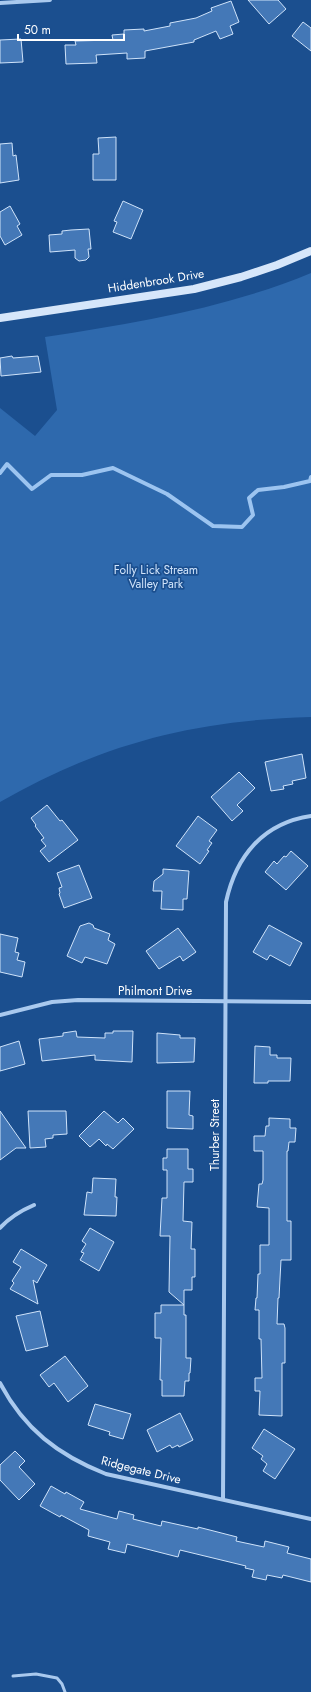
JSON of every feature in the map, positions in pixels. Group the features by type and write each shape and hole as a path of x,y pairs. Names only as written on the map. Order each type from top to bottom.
{"street":[{"path":"0,3 50,0"},
{"name":"Hiddenbrook Drive","path":"0,318 194,289 241,277 277,265 311,251"},
{"name":"Thurber Street","path":"223,1499 226,902 230,884 237,866 256,841 271,830 287,822 311,816"},
{"name":"Philmont Drive","path":"0,1015 52,1002 78,1000 311,1002"},
{"path":"0,1228 7,1220 19,1212 34,1206"},
{"name":"Ridgegate Drive","path":"0,1383 22,1418 39,1435 60,1452 82,1464 106,1474 311,1519"}],"lane":[{"path":"13,1676 36,1674 57,1678 62,1684 65,1692"}],"green space":[{"name":"Folly Lick Stream Valley Park","path":"311,273 311,717 227,723 150,739 112,750 75,765 0,802 0,408 35,436 57,410 45,337 147,320 214,305 247,296"}],"building":[{"path":"248,0 278,0 286,9 269,24"},
{"path":"231,1 239,22 230,26 233,34 220,39 216,31 194,40 194,42 145,51 145,58 127,59 127,53 96,55 97,63 66,64 65,45 76,45 75,41 113,40 112,35 124,34 124,30 144,29 144,31 170,26 170,23 196,18 212,11 211,8"},
{"path":"303,22 311,28 311,51 292,36"},
{"path":"21,39 23,62 0,63 0,40"},
{"path":"116,137 116,180 93,180 93,154 99,154 98,138"},
{"path":"12,143 13,156 16,155 19,180 0,183 0,144"},
{"path":"123,201 143,210 131,239 113,232 117,222 114,221"},
{"path":"10,206 20,224 17,226 22,235 5,245 0,236 0,212"},
{"path":"89,229 91,249 88,249 89,257 86,260 79,261 75,258 75,250 50,252 49,235 62,234 62,231"},
{"path":"12,356 13,358 38,356 41,372 1,376 0,358"},
{"path":"302,754 306,778 292,781 293,784 283,786 284,789 271,791 265,762"},
{"path":"239,772 255,788 237,805 243,811 232,821 211,797"},
{"path":"47,805 60,821 62,820 78,840 49,862 40,851 46,846 41,840 44,838 31,818"},
{"path":"198,816 217,830 209,841 212,843 207,850 209,851 200,864 176,846"},
{"path":"291,851 308,866 286,890 265,872 274,861 277,864"},
{"path":"79,865 92,898 64,908 59,894 59,888 62,887 57,873"},
{"path":"163,869 189,871 187,899 183,899 183,910 161,909 162,891 153,891 154,881 163,874"},
{"path":"89,923 93,925 94,928 110,934 108,940 115,944 107,964 85,957 82,963 67,956 80,926"},
{"path":"269,925 302,943 290,966 270,955 267,960 253,952"},
{"path":"178,928 196,952 183,961 180,956 159,969 146,951"},
{"path":"0,934 18,938 15,952 19,953 17,960 25,962 22,977 0,972"},
{"path":"76,1031 77,1037 105,1038 105,1033 113,1033 113,1031 133,1031 132,1062 95,1060 95,1055 42,1061 39,1039 63,1036 63,1033"},
{"path":"157,1033 180,1035 180,1038 195,1038 194,1062 157,1063"},
{"path":"19,1041 25,1064 0,1071 0,1047"},
{"path":"255,1046 270,1047 270,1055 277,1055 277,1058 291,1058 290,1081 268,1081 268,1083 254,1083"},
{"path":"167,1091 190,1091 189,1115 193,1116 193,1129 167,1128"},
{"path":"0,1111 26,1148 16,1148 0,1160"},
{"path":"28,1111 66,1111 67,1134 53,1135 53,1138 45,1139 46,1147 30,1148"},
{"path":"104,1111 118,1123 123,1118 134,1129 113,1149 107,1144 106,1146 99,1139 90,1147 79,1136"},
{"path":"269,1118 290,1119 290,1128 296,1128 295,1142 289,1142 287,1151 287,1221 291,1221 291,1260 281,1260 278,1298 277,1324 284,1324 285,1328 285,1363 282,1363 282,1416 259,1415 260,1391 255,1391 255,1378 262,1378 261,1339 259,1339 259,1310 255,1310 258,1274 260,1274 260,1245 269,1245 269,1208 257,1207 259,1184 262,1184 263,1180 263,1151 254,1151 254,1136 265,1136 266,1126 269,1126"},
{"path":"167,1149 188,1149 188,1169 193,1169 193,1182 184,1182 183,1221 192,1222 191,1249 195,1249 195,1277 192,1277 192,1290 184,1290 184,1305 169,1292 170,1236 160,1236 162,1198 167,1198 167,1170 163,1170 163,1158 167,1158"},
{"path":"93,1178 116,1179 116,1216 84,1215 87,1192 92,1193"},
{"path":"90,1228 114,1242 99,1271 80,1260 84,1253 81,1252 86,1244 82,1241"},
{"path":"21,1249 47,1265 37,1283 33,1280 38,1304 10,1289 14,1283 12,1281 21,1267 13,1262"},
{"path":"161,1305 184,1305 184,1315 186,1315 186,1358 191,1358 189,1381 185,1381 184,1396 162,1396 162,1380 160,1380 161,1338 155,1338 155,1313 161,1313"},
{"path":"40,1311 48,1346 26,1351 16,1316"},
{"path":"65,1356 88,1386 68,1402 54,1383 49,1387 40,1375"},
{"path":"95,1404 131,1414 123,1439 109,1435 110,1432 88,1425"},
{"path":"180,1413 193,1440 179,1447 178,1445 172,1448 170,1445 157,1452 147,1430"},
{"path":"264,1429 295,1449 275,1479 263,1471 267,1464 261,1459 263,1456 252,1448"},
{"path":"15,1451 25,1461 19,1467 35,1484 19,1500 0,1480 0,1465"},
{"path":"51,1486 84,1502 80,1509 117,1519 119,1511 134,1515 133,1519 161,1526 162,1521 198,1529 198,1527 237,1537 236,1541 264,1547 265,1541 289,1547 287,1553 311,1559 311,1582 283,1575 282,1578 267,1575 266,1580 252,1577 254,1570 245,1568 246,1566 180,1550 178,1557 127,1544 125,1553 108,1549 110,1542 88,1536 89,1530 40,1506"}],"waterway":[{"path":"0,473 7,464 32,489 51,475 82,475 113,468 167,494 213,526 242,527 253,515 249,498 258,490 284,487 310,481 311,477"}]}
